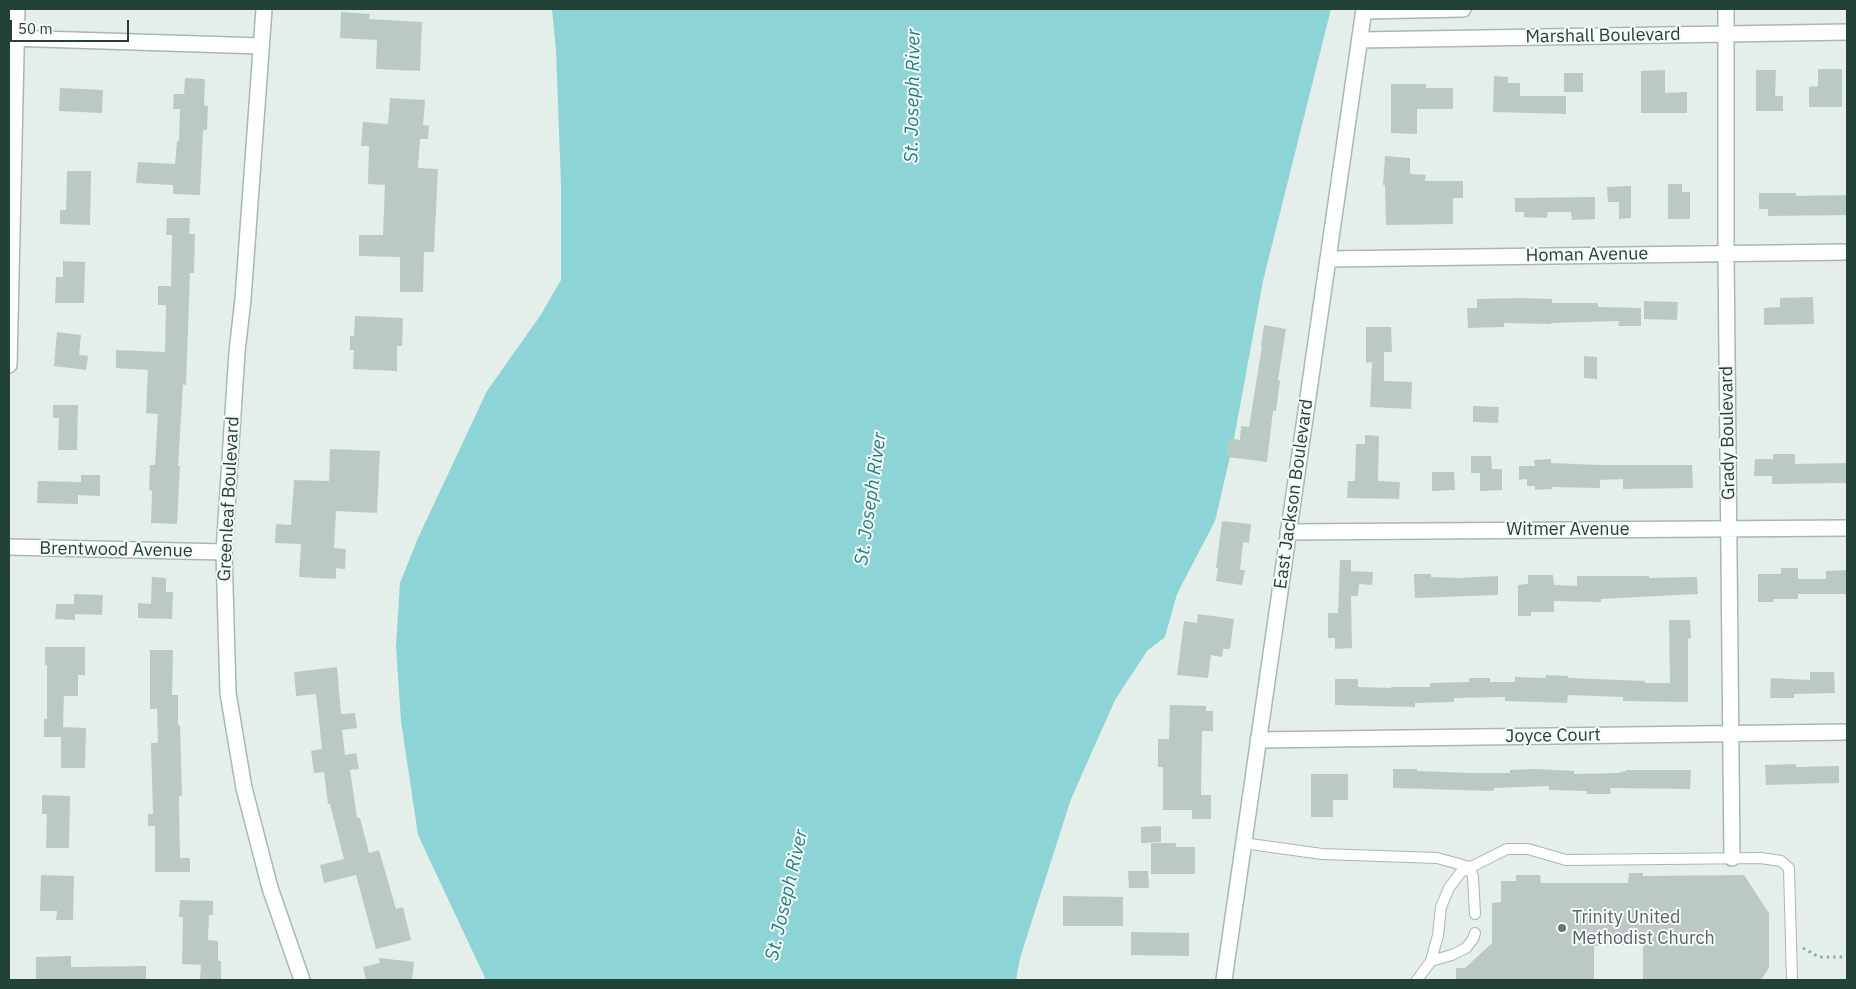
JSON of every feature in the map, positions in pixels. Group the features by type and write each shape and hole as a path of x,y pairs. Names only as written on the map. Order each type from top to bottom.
{"street":[{"path":"9,365 12,38 17,9"},
{"name":"Greenleaf Boulevard","path":"264,9 243,299 237,352 224,552 228,693 244,788 270,888 302,980"},
{"path":"1364,10 1463,9"},
{"name":"Grady Boulevard","path":"1726,9 1726,253 1732,858"},
{"name":"East Jackson Boulevard","path":"1224,980 1364,10"},
{"name":"Marshall Boulevard","path":"1360,40 1847,32"},
{"path":"12,38 261,46"},
{"name":"Homan Avenue","path":"1328,259 1847,252"},
{"name":"Witmer Avenue","path":"1288,532 1847,528"},
{"name":"Brentwood Avenue","path":"9,547 224,552"},
{"name":"Joyce Court","path":"1258,740 1847,732"}],"lane":[{"path":"1244,843 1322,854 1437,858 1470,867"},
{"path":"1417,980 1431,962 1438,935 1443,900 1461,872 1507,849 1528,849 1566,860 1761,858 1781,861 1789,868 1792,980"},
{"path":"1470,867 1474,878 1475,914"},
{"path":"1431,962 1466,948 1475,933"}],"path":[{"path":"1792,941 1819,957 1847,956"}],"water":[{"name":"St. Joseph River","path":"552,9 1331,9 1263,281 1233,444 1215,521 1177,594 1165,637 1147,651 1115,700 1071,799 1020,958 1016,980 486,980 418,835 401,721 396,647 400,583 418,538 487,391 540,316 561,280 561,184 556,50"}],"building":[{"path":"341,12 370,14 369,19 422,22 420,71 376,69 377,40 340,38"},
{"path":"1818,69 1842,69 1842,107 1809,107 1809,87 1818,86"},
{"path":"1665,70 1665,93 1687,92 1687,113 1641,113 1641,71"},
{"path":"1756,70 1776,70 1775,96 1783,96 1783,111 1756,111"},
{"path":"1564,73 1583,73 1583,92 1564,92"},
{"path":"1494,76 1508,77 1508,83 1520,83 1520,96 1566,96 1566,114 1493,112"},
{"path":"185,78 205,79 204,105 208,106 207,130 203,130 200,195 173,194 173,185 136,183 138,162 175,164 177,141 179,141 180,109 173,109 174,94 184,94"},
{"path":"1391,84 1426,84 1426,88 1453,88 1453,109 1417,109 1417,134 1391,133"},
{"path":"60,88 103,90 102,113 59,111"},
{"path":"390,98 425,100 423,125 429,126 428,139 420,139 418,168 438,169 434,252 424,252 423,292 400,292 400,257 359,256 359,235 383,235 385,185 368,184 369,146 361,146 363,122 388,124"},
{"path":"1385,156 1410,158 1410,174 1426,175 1425,181 1463,181 1463,198 1453,198 1453,224 1386,225 1385,185 1383,185"},
{"path":"67,171 91,171 90,225 60,224 60,210 66,210"},
{"path":"1668,184 1682,184 1682,192 1690,192 1690,219 1668,219"},
{"path":"1631,186 1631,218 1619,219 1619,202 1608,202 1607,187"},
{"path":"1759,193 1796,193 1796,196 1847,195 1847,215 1768,216 1768,209 1759,209"},
{"path":"1595,197 1595,219 1572,220 1571,212 1548,212 1547,218 1524,217 1524,212 1515,212 1515,198"},
{"path":"167,218 190,218 189,234 195,234 194,273 190,273 186,385 183,384 177,524 151,523 152,491 149,490 150,465 155,465 158,414 146,413 148,370 116,368 116,350 165,352 166,305 158,305 158,286 171,286 172,235 166,235"},
{"path":"63,261 85,262 84,303 55,303 56,277 63,277"},
{"path":"1813,297 1814,324 1764,325 1764,308 1780,307 1780,298"},
{"path":"1477,299 1552,299 1552,303 1598,303 1598,307 1641,308 1641,326 1618,326 1619,321 1551,324 1504,323 1504,327 1468,328 1467,308 1477,308"},
{"path":"1644,301 1678,302 1677,320 1644,319"},
{"path":"355,316 403,318 402,346 397,346 397,371 353,369 354,350 350,350 350,336 354,336"},
{"path":"1264,325 1286,329 1278,380 1280,381 1276,411 1273,411 1267,462 1227,457 1229,438 1240,440 1241,426 1249,427"},
{"path":"1366,327 1391,327 1392,352 1384,352 1384,381 1412,382 1411,409 1370,407 1372,362 1366,363"},
{"path":"57,332 81,335 79,355 88,356 86,370 54,366"},
{"path":"1584,356 1597,357 1597,379 1584,378"},
{"path":"53,405 78,405 77,450 58,450 59,418 53,418"},
{"path":"1473,406 1499,407 1498,423 1473,422"},
{"path":"1365,435 1379,436 1378,481 1400,482 1399,499 1347,498 1348,481 1355,481 1356,444 1365,444"},
{"path":"330,449 380,451 377,513 336,511 334,548 346,549 345,569 336,568 336,579 299,577 301,544 275,543 276,524 291,525 294,480 329,481"},
{"path":"1773,454 1795,454 1795,464 1847,463 1847,483 1772,484 1772,476 1754,476 1755,459 1773,459"},
{"path":"1471,456 1491,456 1492,469 1502,469 1502,490 1480,491 1480,473 1471,473"},
{"path":"1551,459 1551,463 1692,465 1693,488 1623,489 1623,479 1600,480 1600,488 1552,487 1552,489 1535,490 1535,486 1527,486 1527,479 1519,480 1519,466 1535,466 1534,460"},
{"path":"1432,472 1454,472 1455,490 1432,491"},
{"path":"81,475 100,475 100,496 78,495 78,504 37,503 38,481 81,482"},
{"path":"1222,521 1251,524 1249,543 1243,542 1240,570 1245,570 1242,585 1216,581"},
{"path":"1340,560 1351,560 1351,571 1373,572 1372,585 1359,584 1358,596 1351,596 1352,648 1335,649 1335,638 1328,638 1328,613 1338,613"},
{"path":"1781,568 1798,568 1798,579 1826,579 1826,571 1847,570 1847,594 1798,594 1798,599 1774,599 1773,602 1758,602 1758,574 1781,574"},
{"path":"1414,574 1431,574 1431,577 1457,578 1498,576 1498,595 1415,598"},
{"path":"1528,575 1553,575 1554,585 1577,586 1577,576 1697,577 1698,594 1601,599 1601,602 1554,601 1554,612 1531,612 1531,616 1518,616 1518,585 1528,584"},
{"path":"152,577 166,578 166,592 173,592 172,619 138,618 138,603 151,604"},
{"path":"74,594 103,595 102,615 75,614 75,620 55,619 56,604 74,604"},
{"path":"1198,614 1234,619 1230,649 1223,649 1222,657 1211,655 1208,678 1177,675 1184,621 1197,623"},
{"path":"1669,620 1690,620 1691,638 1688,639 1688,702 1623,701 1623,697 1568,695 1567,703 1505,701 1505,697 1454,698 1454,702 1415,703 1415,707 1335,705 1335,679 1358,679 1358,687 1391,688 1430,687 1430,683 1469,682 1469,678 1490,678 1490,682 1515,682 1515,677 1546,678 1546,675 1568,676 1568,678 1645,681 1645,683 1670,683"},
{"path":"45,647 85,647 85,675 78,675 78,696 64,696 63,727 86,728 85,768 61,768 61,737 44,737 44,719 47,719"},
{"path":"150,650 173,650 172,695 178,695 178,725 180,725 182,796 179,796 180,858 190,858 190,872 155,872 155,826 148,826 148,814 153,814 151,743 158,743 157,709 150,709"},
{"path":"337,667 341,714 355,713 357,728 342,730 345,755 356,753 359,769 350,770 357,818 360,818 369,853 379,850 396,909 403,907 411,940 376,949 356,875 324,883 320,865 344,859 330,804 328,804 324,772 314,773 311,751 322,749 316,694 296,696 294,672"},
{"path":"1810,672 1834,672 1835,693 1794,694 1794,698 1770,698 1771,678 1810,680"},
{"path":"1170,705 1206,706 1206,711 1213,711 1213,731 1202,731 1201,795 1211,795 1211,819 1192,819 1192,810 1163,810 1163,767 1158,767 1158,739 1169,739"},
{"path":"1796,764 1796,767 1839,766 1839,783 1766,785 1765,765"},
{"path":"1393,769 1510,773 1510,770 1534,769 1574,771 1574,774 1617,773 1626,770 1691,770 1690,789 1610,788 1611,794 1587,794 1587,791 1549,790 1549,786 1494,788 1494,791 1393,788"},
{"path":"1311,774 1348,774 1348,800 1333,800 1333,817 1311,817"},
{"path":"42,795 70,796 69,848 46,848 47,814 42,814"},
{"path":"1161,826 1161,842 1141,843 1141,827"},
{"path":"1151,843 1176,843 1176,847 1195,847 1195,874 1151,874"},
{"path":"1128,871 1148,871 1149,888 1129,888"},
{"name":"Trinity United Methodist Church","path":"1629,873 1643,873 1643,876 1744,875 1769,913 1769,968 1761,980 1643,980 1643,944 1594,946 1594,980 1456,980 1456,968 1465,968 1492,943 1492,903 1501,902 1501,881 1516,881 1516,875 1540,875 1541,883 1628,883"},
{"path":"41,875 74,876 73,920 56,920 57,911 40,911"},
{"path":"1063,896 1123,897 1123,926 1063,926"},
{"path":"180,900 213,901 213,915 209,915 208,940 218,941 218,961 221,961 221,980 200,980 201,965 182,964 183,917 179,917"},
{"path":"1131,932 1189,933 1189,956 1131,955"},
{"path":"71,956 71,967 146,966 146,980 36,980 36,957"},
{"path":"379,958 414,962 412,980 366,980 363,967 380,963"}],"place":[{"name":"Trinity United Methodist Church","path":"1562,928"}]}
